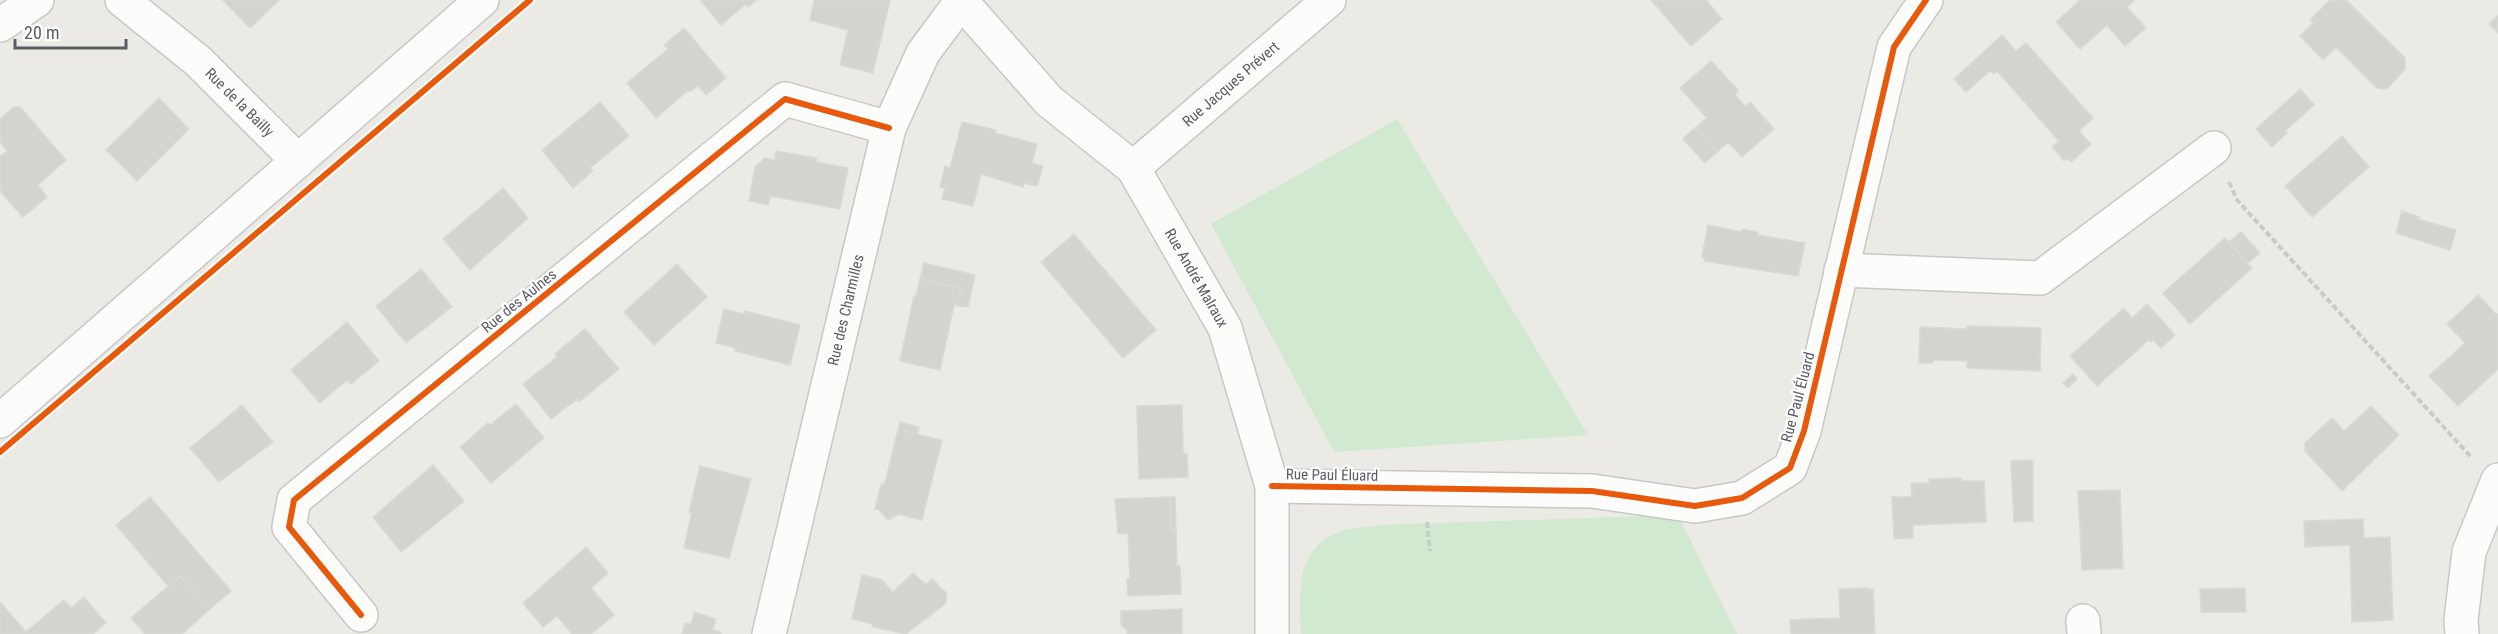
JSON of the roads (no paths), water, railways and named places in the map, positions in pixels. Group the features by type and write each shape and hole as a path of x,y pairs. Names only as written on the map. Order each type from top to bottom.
{"street":[{"path":"0,25 36,0"},
{"name":"Rue de la Bailly","path":"122,0 198,61 298,161"},
{"path":"0,421 482,0"},
{"name":"Rue Jacques Prévert","path":"1133,168 1329,0"},
{"name":"Rue Paul Éluard","path":"1272,486 1592,491 1695,506 1742,498 1790,468 1804,431 1894,46 1926,0"},
{"name":"Rue André Malraux","path":"961,1 1049,100 1133,168 1225,328 1272,486 1272,634"},
{"name":"Rue des Charmilles","path":"769,634 890,128 923,53 961,1"},
{"name":"Rue des Aulnes","path":"361,615 289,527 294,500 786,99 890,128"},
{"path":"1841,270 2040,278 2214,148"},
{"path":"2462,634 2461,620 2469,552 2497,482"}]}
